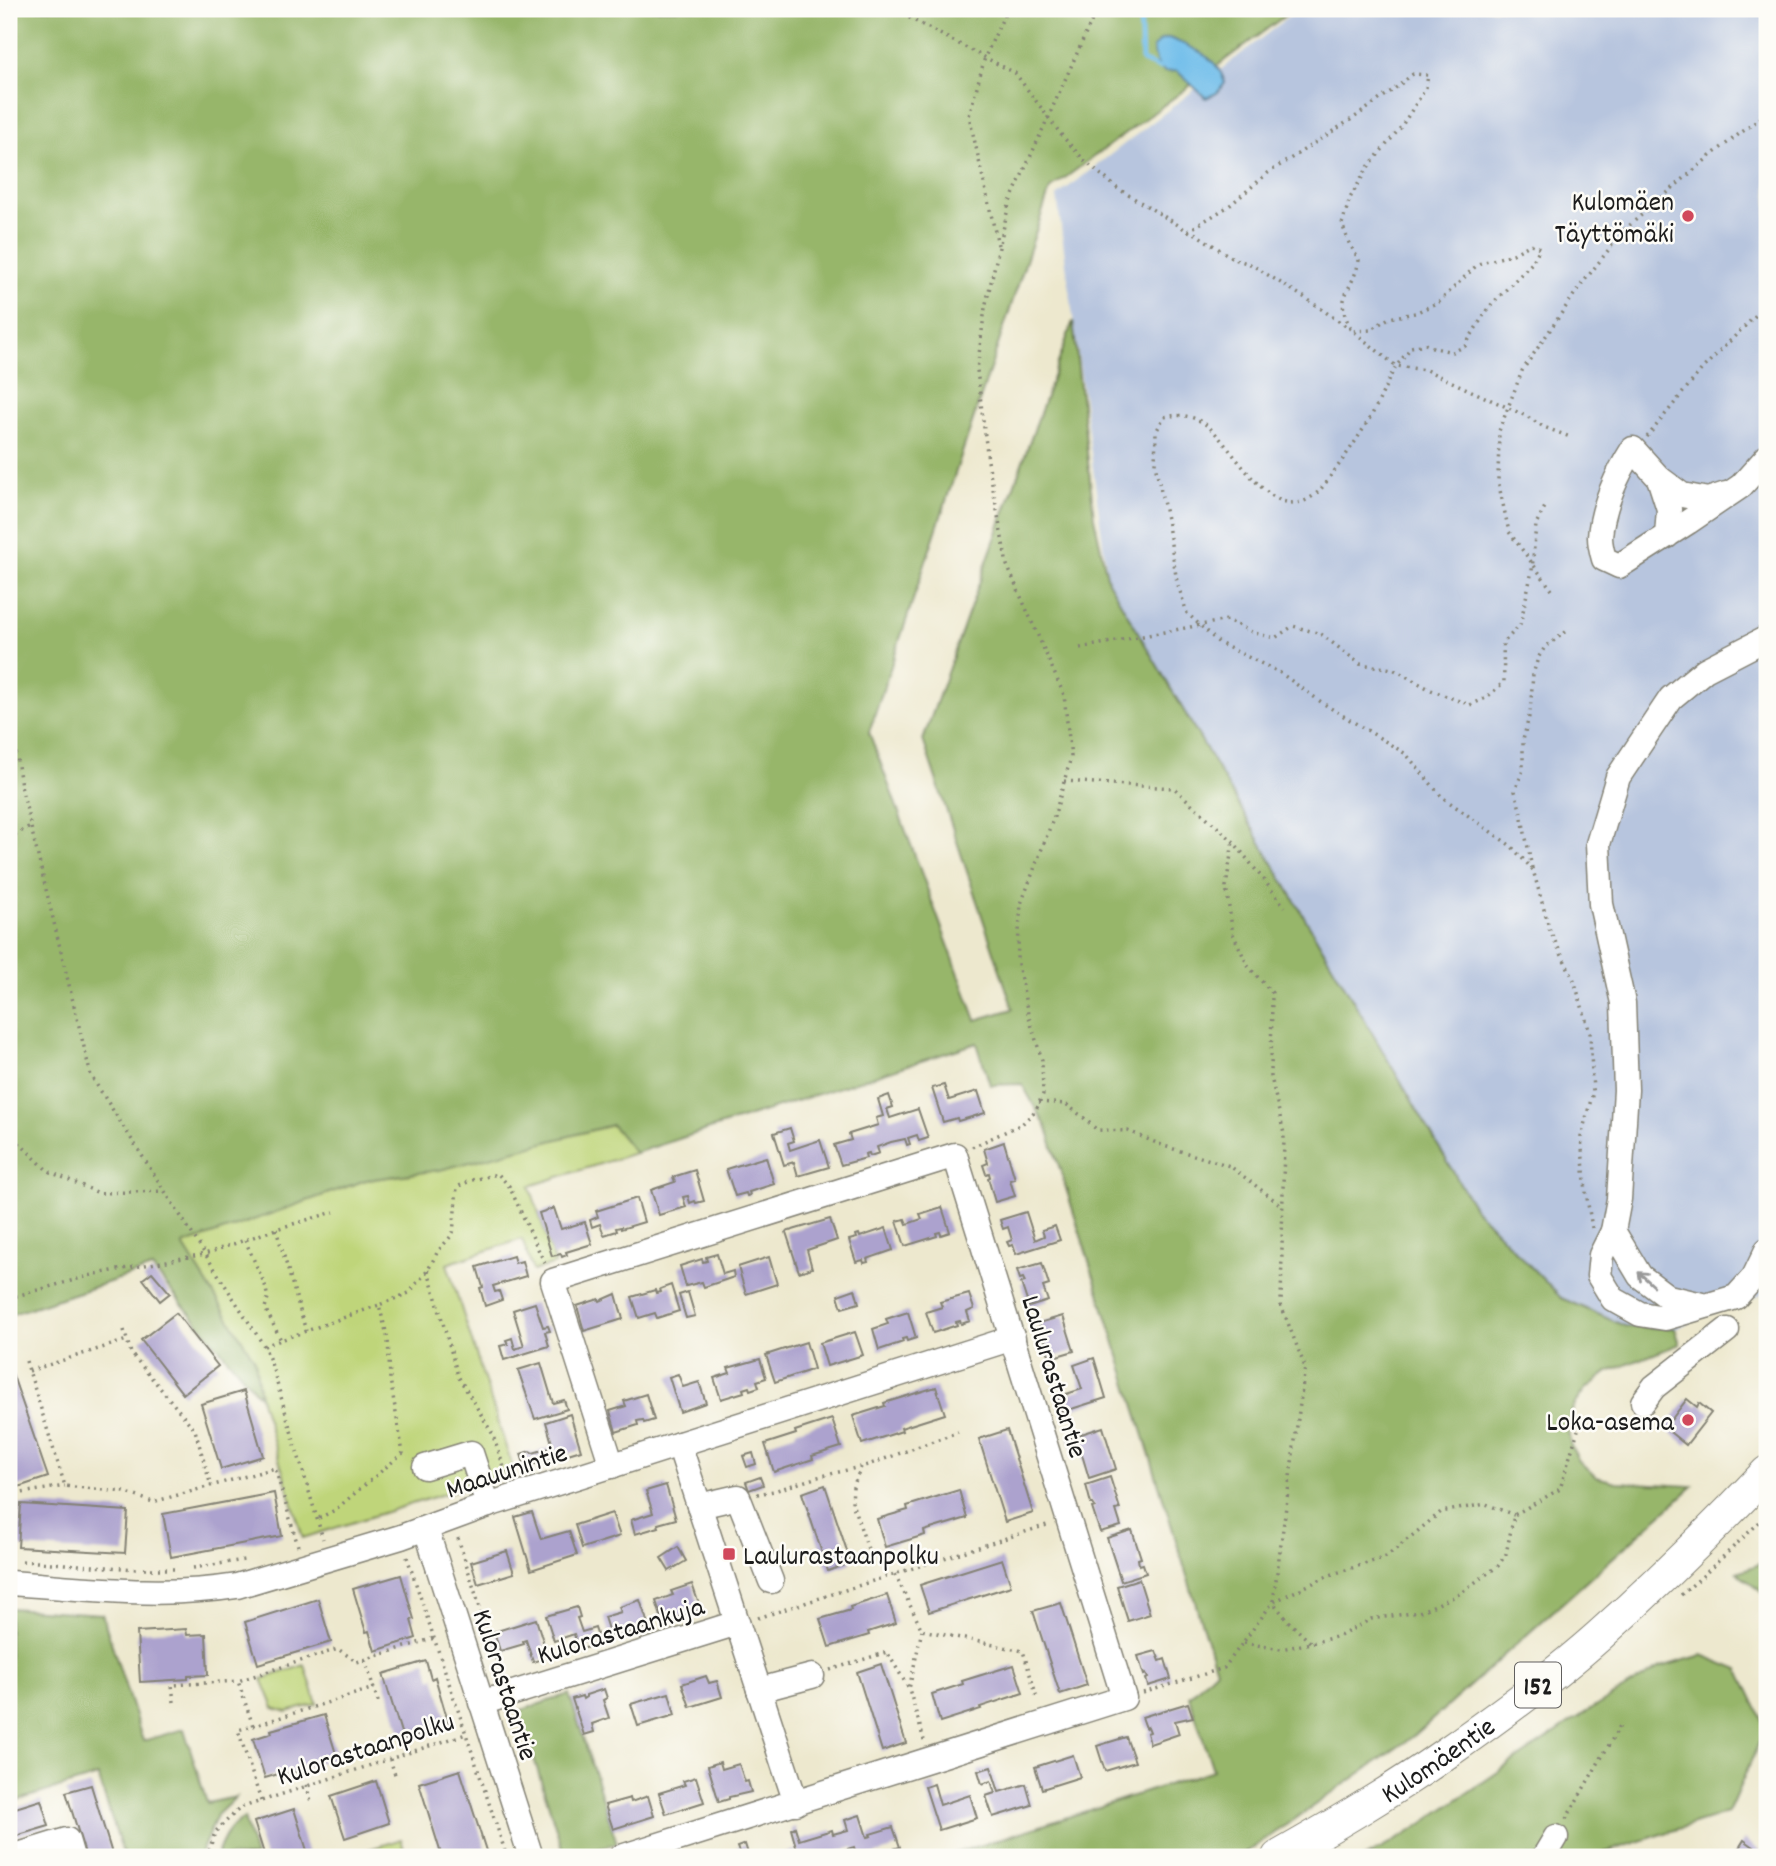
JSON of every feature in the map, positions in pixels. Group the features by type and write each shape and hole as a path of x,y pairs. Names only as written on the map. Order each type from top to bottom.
{"main road":[{"name":"Kulomäentie","path":"1278,1857 1444,1755 1538,1684 1598,1636 1652,1587 1767,1472"}],"street":[{"path":"1734,491 1709,500 1682,495 1659,478 1633,449 1622,467 1605,509 1600,538 1604,559 1619,566 1667,536 1734,491 1741,486 1767,457"},
{"path":"1659,478 1669,509 1667,536"},
{"path":"1767,638 1705,670 1671,698 1618,778 1598,844 1601,904 1623,1003 1626,1090 1619,1199 1614,1231 1601,1255 1599,1276 1613,1299 1640,1314 1665,1318 1736,1297 1754,1277 1767,1250"},
{"path":"612,1466 553,1281 955,1155"},
{"name":"Laulurastaantie","path":"955,1155 1124,1698"},
{"path":"1614,1231 1640,1276 1668,1297 1706,1307"},
{"path":"1643,1402 1654,1387 1727,1330"},
{"name":"Maauunintie","path":"9,1583 163,1593 237,1586 426,1529 486,1497 612,1466 1013,1338"},
{"path":"679,1444 796,1803"},
{"path":"425,1467 471,1453 486,1497"},
{"path":"699,1506 738,1497 771,1581"},
{"name":"Kulorastaantie","path":"426,1529 481,1703 477,1731 531,1857"},
{"name":"Kulorastaankuja","path":"481,1703 737,1623"},
{"path":"759,1690 812,1676"},
{"path":"612,1855 796,1803 1124,1698"},
{"path":"12,1857 67,1840 72,1857"}],"path":[{"path":"898,9 911,19 1015,73 1048,118 1085,161 1117,188 1288,287 1353,331 1396,366 1426,370 1570,437"},
{"path":"999,249 970,116 985,57 1007,9"},
{"path":"955,1155 1023,1124 1036,1110 1043,1094 1042,1060 1028,1014 1017,959 1021,904 1055,814 1071,757 1064,695 1007,565 988,461 977,370 985,308 1009,204 1097,9"},
{"path":"1188,231 1229,206 1268,173 1358,115 1413,74 1428,75 1426,88 1401,127 1368,167 1350,198 1342,224 1359,260 1356,275 1343,297 1344,317 1353,331"},
{"path":"1552,590 1509,532 1499,481 1499,431 1522,371 1578,289 1624,230 1709,157 1767,113"},
{"path":"1353,331 1370,330 1389,318 1415,313 1439,302 1478,264 1513,254 1531,244 1539,248 1532,262 1488,308 1465,346 1453,352 1424,344 1411,347 1396,366 1369,420 1342,461 1318,492 1299,503 1282,502 1264,488 1238,463 1228,446 1205,424 1183,414 1164,417 1156,432 1155,464 1177,582 1187,613 1219,643 1279,672 1324,704 1406,754 1442,797 1511,846 1533,870"},
{"path":"1633,449 1653,433 1702,369 1767,304"},
{"path":"1080,648 1227,620 1254,633 1275,638 1293,626 1321,634 1360,664 1393,668 1430,690 1470,705 1486,698 1504,682 1503,643 1520,625 1532,563 1536,524 1546,505"},
{"path":"1570,629 1545,648 1532,674 1530,713 1523,740 1522,770 1515,791 1550,931 1574,980 1590,1033 1592,1092 1581,1138 1586,1192 1601,1255"},
{"path":"9,704 21,786 91,1076 264,1346 323,1539"},
{"path":"1064,780 1174,788 1233,841 1285,907"},
{"path":"9,839 30,826"},
{"path":"1124,1698 1224,1668 1273,1602 1305,1367 1281,1305 1284,1134 1271,1077 1272,993 1248,966 1233,934 1226,887 1233,841"},
{"path":"1039,1102 1066,1104 1097,1130 1128,1131 1164,1146 1230,1166 1283,1206"},
{"path":"9,1133 48,1171 99,1192 164,1191"},
{"path":"264,1346 409,1293 453,1234 457,1187 472,1180 498,1174 509,1186 553,1281"},
{"path":"9,1298 96,1274 205,1254 334,1212"},
{"path":"276,1229 306,1331"},
{"path":"245,1240 268,1298 265,1308 281,1340"},
{"path":"428,1270 458,1377 492,1433 508,1479 486,1497"},
{"path":"318,1518 335,1510 402,1453 390,1379 388,1339 379,1305"},
{"path":"124,1330 131,1353 195,1430 211,1486"},
{"path":"29,1371 127,1340"},
{"path":"26,1362 65,1486"},
{"path":"1244,1643 1281,1649 1311,1643 1340,1636 1371,1619 1419,1612 1457,1596 1498,1566 1506,1554 1514,1515 1560,1489 1578,1430"},
{"path":"738,1497 774,1491 862,1466 958,1432"},
{"path":"862,1466 853,1488 852,1503 869,1552"},
{"path":"9,1495 65,1486 124,1492 153,1502 275,1468 298,1546"},
{"path":"1273,1602 1330,1574 1386,1557 1441,1512 1486,1504 1514,1515"},
{"path":"737,1623 1069,1517"},
{"path":"401,1537 434,1638 477,1731 507,1857"},
{"path":"23,1561 139,1569 188,1569 253,1558"},
{"path":"895,1574 922,1630 909,1689"},
{"path":"1273,1602 1311,1643"},
{"path":"922,1630 1023,1651 1037,1697"},
{"path":"174,1702 172,1685 238,1681 338,1649 357,1662 434,1638"},
{"path":"812,1676 887,1652 909,1689 926,1748"},
{"path":"365,1660 379,1705"},
{"path":"238,1681 253,1726"},
{"path":"261,1801 238,1730 374,1688"},
{"path":"1550,1847 1621,1724"},
{"name":"Kulorastaanpolku","path":"207,1857 215,1832 240,1808 477,1731"},
{"path":"390,1759 396,1778"},
{"path":"306,1785 312,1805"},
{"path":"589,1857 612,1855"}],"shaded area":[{"name":"Kulomäen Täyttömäki","path":"1299,9 1767,9 1767,1293 1675,1328 1627,1327 1561,1298 1475,1209 1108,581 1057,196"}],"green space":[{"path":"9,9 1294,9 1050,189 869,732 976,1020 1013,1009 923,740 1073,321 1094,517 1108,581 1475,1209 1561,1298 1627,1327 1675,1328 1680,1344 1608,1372 1587,1388 1574,1406 1567,1425 1571,1446 1579,1461 1596,1477 1616,1482 1693,1486 1415,1735 1253,1848 1236,1857 944,1857 1213,1770 1189,1696 1216,1670 1047,1128 1022,1084 990,1085 977,1043 635,1153 612,1125 440,1170 366,1180 183,1245 255,1360 260,1397 152,1268 9,1315"},
{"path":"613,1125 635,1153 530,1186 555,1264 533,1271 522,1239 447,1264 514,1472 303,1538 260,1397 255,1360 182,1245 366,1180 410,1174"},
{"path":"1767,1559 1767,1596 1737,1572 1766,1562"},
{"path":"9,1608 102,1614 143,1741 184,1729 207,1803 236,1797 217,1815 199,1857 124,1857 98,1776 9,1803"},
{"path":"1702,1655 1739,1670 1766,1727 1728,1813 1591,1857 1366,1857 1407,1834 1583,1714 1661,1667"},
{"path":"305,1665 317,1704 287,1712 274,1708 262,1679"},
{"path":"569,1694 617,1843 565,1857 519,1711"},
{"path":"244,1818 255,1857 216,1857 230,1830"},
{"path":"401,1839 406,1857 349,1857 349,1856"}],"water":[{"path":"1169,38 1210,59 1225,83 1217,93 1206,98 1177,71 1165,72 1160,67 1153,48 1161,40"}],"building":[{"path":"944,1085 949,1100 978,1091 985,1113 958,1121 957,1118 943,1122 932,1088"},
{"path":"889,1095 893,1107 887,1109 890,1118 918,1109 928,1138 919,1141 917,1135 908,1138 910,1144 907,1145 905,1139 891,1142 877,1147 879,1153 870,1156 869,1153 865,1154 866,1158 841,1165 834,1145 851,1140 849,1134 878,1125 876,1118 883,1116 878,1099"},
{"path":"790,1128 794,1141 788,1143 790,1150 820,1140 829,1167 798,1176 794,1162 784,1165 774,1133"},
{"path":"1004,1142 1015,1179 1010,1180 1015,1196 995,1202 989,1173 986,1174 983,1165 988,1163 984,1149"},
{"path":"766,1157 774,1184 749,1192 750,1195 747,1196 746,1193 735,1196 726,1169"},
{"path":"695,1170 704,1201 690,1203 688,1196 683,1197 686,1207 659,1215 651,1190 675,1182 673,1177"},
{"path":"637,1198 644,1222 616,1228 617,1231 604,1235 600,1224 592,1227 590,1220 598,1217 596,1211"},
{"path":"942,1207 950,1232 941,1235 940,1232 936,1233 937,1236 905,1246 897,1221 905,1219 907,1224 922,1219 920,1214"},
{"path":"554,1208 561,1229 585,1222 592,1244 566,1252 567,1255 562,1257 561,1254 552,1256 539,1213"},
{"path":"1026,1212 1035,1240 1044,1236 1042,1230 1055,1226 1060,1240 1016,1254 1013,1245 1009,1246 1007,1242 1012,1240 1008,1227 1003,1229 1000,1220"},
{"path":"830,1219 837,1240 807,1250 812,1268 799,1272 786,1232"},
{"path":"886,1228 893,1250 867,1259 868,1262 856,1262 849,1240 857,1238 856,1235 859,1234 860,1237"},
{"path":"717,1254 723,1274 733,1271 734,1277 704,1287 702,1282 686,1286 680,1266 702,1259 703,1262 707,1261 706,1257"},
{"path":"513,1256 515,1263 522,1261 526,1276 493,1286 495,1292 499,1291 502,1300 485,1306 477,1267"},
{"path":"769,1257 777,1284 746,1294 738,1267"},
{"path":"1042,1263 1049,1285 1043,1287 1048,1301 1029,1307 1021,1283 1025,1282 1023,1278 1020,1279 1017,1270"},
{"path":"152,1272 170,1293 160,1301 143,1279"},
{"path":"671,1285 679,1311 657,1318 655,1313 639,1318 632,1297 655,1290 656,1293 661,1292 660,1289"},
{"path":"855,1289 859,1303 842,1308 838,1295"},
{"path":"688,1292 695,1316 686,1318 679,1295"},
{"path":"616,1294 623,1319 584,1331 577,1306"},
{"path":"969,1294 974,1309 967,1312 970,1321 961,1324 960,1321 956,1322 957,1325 933,1333 926,1312 942,1307 940,1302"},
{"path":"535,1303 543,1327 548,1326 550,1331 545,1332 549,1346 504,1360 500,1346 508,1344 506,1340 512,1338 515,1349 524,1346 513,1310"},
{"path":"908,1312 916,1338 907,1341 906,1338 902,1339 903,1342 879,1350 873,1329 888,1324 886,1319"},
{"path":"176,1313 218,1366 183,1394 141,1340"},
{"path":"1063,1316 1074,1351 1050,1358 1039,1323"},
{"path":"855,1332 863,1355 827,1366 820,1343"},
{"path":"806,1342 814,1369 775,1382 766,1355"},
{"path":"1094,1358 1106,1398 1062,1412 1057,1397 1082,1389 1074,1365"},
{"path":"760,1359 766,1378 757,1381 759,1387 750,1390 749,1387 743,1389 744,1392 721,1399 714,1378 730,1373 728,1368"},
{"path":"541,1363 553,1403 564,1400 567,1409 535,1419 518,1370"},
{"path":"11,1370 48,1477 9,1490 9,1371"},
{"path":"678,1374 683,1387 699,1382 706,1403 680,1412 669,1377"},
{"path":"936,1387 945,1414 862,1444 853,1416"},
{"path":"244,1391 263,1456 221,1469 201,1404"},
{"path":"646,1394 654,1420 644,1423 643,1420 637,1421 638,1425 616,1432 610,1411 626,1406 624,1401"},
{"name":"Loka-asema","path":"1687,1399 1697,1407 1699,1403 1711,1413 1686,1445 1665,1428"},
{"path":"570,1414 581,1450 525,1467 521,1454 553,1447 546,1422"},
{"path":"832,1419 841,1447 774,1472 765,1444"},
{"path":"1103,1427 1116,1469 1089,1478 1080,1448 1073,1451 1069,1438"},
{"path":"1007,1430 1033,1513 1005,1522 979,1439"},
{"path":"753,1453 756,1464 747,1467 743,1456"},
{"path":"760,1477 763,1485 749,1490 746,1482"},
{"path":"1110,1477 1120,1509 1116,1510 1121,1526 1100,1532 1092,1508 1095,1507 1091,1504 1086,1485"},
{"path":"666,1485 676,1519 635,1534 631,1520 653,1513 646,1491"},
{"path":"825,1485 851,1563 828,1571 802,1493"},
{"path":"959,1490 967,1518 885,1547 877,1519 908,1510 907,1506"},
{"path":"274,1493 282,1536 171,1557 163,1514"},
{"path":"21,1504 128,1511 125,1553 18,1547"},
{"path":"532,1512 541,1539 569,1531 577,1555 531,1570 515,1517"},
{"path":"612,1513 620,1536 582,1548 575,1525"},
{"path":"1132,1530 1141,1558 1138,1559 1139,1565 1143,1564 1146,1573 1121,1581 1107,1538"},
{"path":"678,1547 686,1561 669,1571 661,1558"},
{"path":"507,1551 514,1573 478,1584 471,1562"},
{"path":"1002,1559 1011,1586 929,1612 920,1585"},
{"path":"401,1575 414,1619 411,1620 416,1638 375,1651 369,1631 366,1632 353,1589"},
{"path":"1139,1579 1150,1614 1128,1621 1117,1586"},
{"path":"692,1584 701,1610 692,1613 691,1610 688,1614 663,1622 656,1601 673,1595 671,1591"},
{"path":"887,1595 896,1623 868,1632 869,1635 829,1647 820,1619"},
{"path":"318,1599 331,1642 258,1664 245,1622"},
{"path":"640,1600 649,1627 635,1628 636,1631 611,1639 604,1617 621,1612 619,1607"},
{"path":"1061,1603 1087,1685 1060,1694 1033,1611"},
{"path":"577,1607 580,1617 577,1618 582,1632 595,1628 600,1643 579,1650 574,1634 554,1641 546,1616"},
{"path":"536,1619 548,1657 533,1662 526,1640 523,1641 524,1644 500,1651 494,1632"},
{"path":"186,1629 187,1635 206,1634 208,1675 140,1682 137,1632"},
{"path":"1156,1651 1160,1661 1165,1659 1171,1679 1148,1686 1148,1678 1144,1675 1138,1656"},
{"path":"426,1661 431,1679 435,1677 449,1725 403,1739 383,1674"},
{"path":"881,1664 906,1743 882,1751 857,1672"},
{"path":"1014,1665 1023,1693 940,1722 932,1694 963,1684 962,1681"},
{"path":"706,1676 709,1683 717,1681 722,1697 690,1707 682,1684"},
{"path":"604,1689 607,1698 603,1700 609,1718 592,1724 594,1732 584,1735 572,1699 582,1696 583,1699 586,1695"},
{"path":"669,1693 675,1715 638,1726 631,1704"},
{"path":"1188,1703 1193,1717 1175,1721 1179,1734 1150,1744 1147,1733 1150,1732 1142,1717"},
{"path":"324,1715 337,1757 286,1775 285,1772 265,1778 253,1739 272,1733 271,1730"},
{"path":"1126,1737 1135,1762 1105,1771 1097,1746"},
{"path":"1073,1755 1080,1777 1042,1789 1035,1767"},
{"path":"720,1762 722,1769 739,1764 751,1792 719,1802 708,1766"},
{"path":"991,1767 999,1792 1026,1784 1032,1805 993,1817 986,1796 995,1793 991,1781 982,1784 978,1771"},
{"path":"460,1770 488,1857 442,1857 419,1783"},
{"path":"696,1777 704,1802 666,1814 659,1793 685,1785 683,1781"},
{"path":"376,1781 389,1823 345,1838 331,1796"},
{"path":"934,1784 940,1805 970,1795 977,1818 939,1830 925,1787"},
{"path":"91,1785 113,1857 86,1857 66,1792"},
{"path":"648,1796 654,1816 613,1829 605,1805 630,1798 631,1802"},
{"path":"41,1800 49,1826 9,1838 9,1810"},
{"path":"294,1809 309,1857 265,1857 254,1822"},
{"path":"860,1815 867,1837 893,1827 900,1847 866,1857 857,1857 854,1847 821,1857 799,1857 791,1829 795,1827 799,1840 832,1830 833,1834 848,1830 845,1820"},
{"path":"1744,1840 1761,1852 1758,1857 1734,1856"},
{"path":"745,1844 749,1857 741,1857 737,1847"},
{"path":"794,1850 797,1857 775,1857"}],"waterway":[{"path":"1140,9 1142,61 1159,68"}],"place":[{"name":"Kulomäen Täyttömäki","path":"1688,216"},
{"name":"Loka-asema","path":"1688,1420"},
{"name":"Laulurastaanpolku","path":"729,1554"}]}
